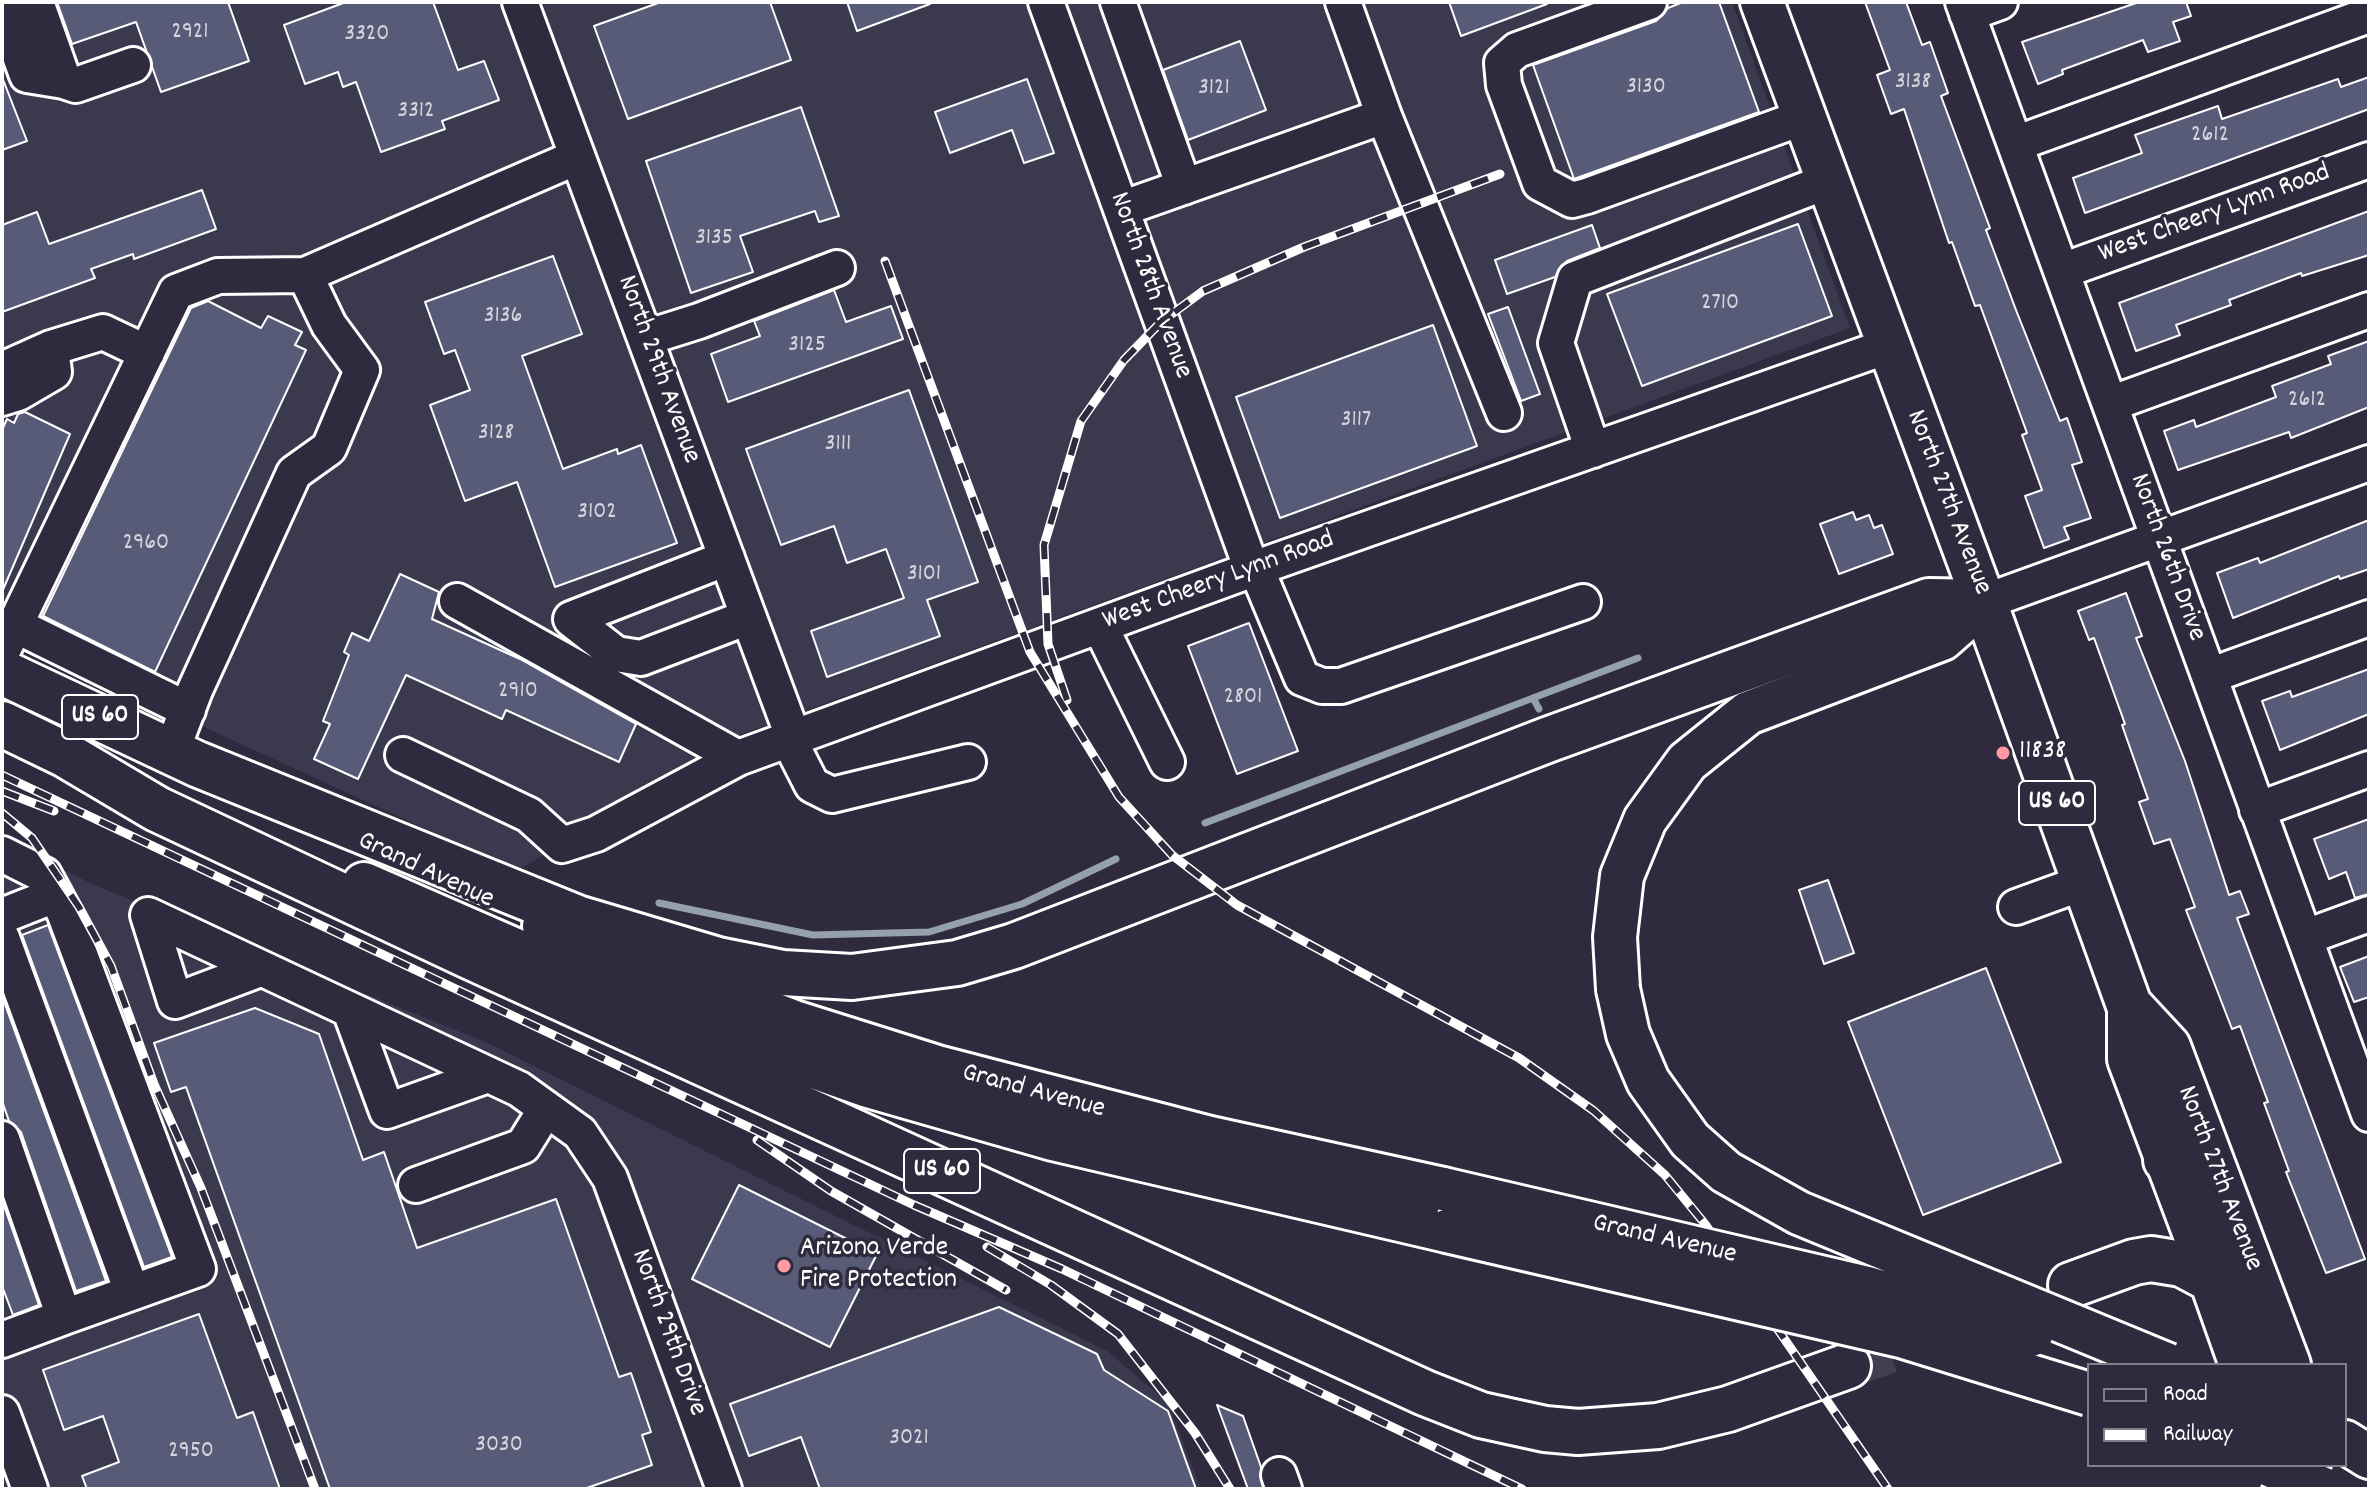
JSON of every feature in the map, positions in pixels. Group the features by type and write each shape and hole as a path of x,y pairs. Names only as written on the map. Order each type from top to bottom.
{"highway":[{"name":"US 60","path":"184,757 503,891 635,936 718,960 783,973 852,977 957,963 1014,946 1547,740 1929,601 1984,602"},
{"name":"North 27th Avenue","path":"1984,602 2129,1005 2168,1047 2287,1363"},
{"name":"Grand Avenue","path":"2,672 184,757"},
{"name":"Grand Avenue","path":"2,724 66,755"},
{"name":"US 60","path":"66,755 157,809 455,949 1411,1386 1481,1415 1534,1427 1578,1432 1658,1426 1728,1409 1848,1366"},
{"path":"2166,1160 2187,1169 2197,1180 2241,1270 2261,1289"},
{"path":"2071,1285 2151,1259 2182,1264 2212,1280"},
{"name":"North 27th Avenue","path":"2212,1280 2241,1363"},
{"path":"2279,1467 2286,1489"},
{"path":"2324,1467 2332,1489"}],"main road":[{"name":"North 27th Avenue","path":"1762,2 1786,124 1828,181 1984,602"},
{"path":"1984,602 1942,639 1748,713 1687,762 1645,820 1622,876 1615,937 1618,989 1628,1034 1648,1081 1690,1140 1726,1172 1799,1213 2163,1363"},
{"name":"Grand Avenue","path":"66,755 616,994 732,1040 992,1123 1901,1336 2087,1393"},
{"name":"Grand Avenue","path":"184,757 491,904 797,1023 1040,1095 1938,1306 2109,1363"},
{"name":"North 27th Avenue","path":"2129,1005 2129,1059 2212,1280"},
{"path":"2347,1443 2369,1457"},
{"path":"2347,1464 2369,1473"},
{"path":"2274,1467 2323,1489"}],"street":[{"path":"36,2 64,81"},
{"name":"North 29th Avenue","path":"520,2 727,558 800,768 812,785 832,795 968,762"},
{"name":"North 28th Avenue","path":"1046,2 1254,569 1302,678 1322,686 1341,686 1583,602"},
{"path":"1118,2 1184,187"},
{"path":"1343,2 1384,116 1504,413"},
{"path":"1649,2 1517,50 1502,63 1504,85 1540,183 1572,200 1786,124"},
{"path":"1965,8 2000,2"},
{"path":"2,7 27,75 76,85 133,65"},
{"name":"North 26th Drive","path":"1965,8 2257,810 2306,937 2361,1066 2369,1114"},
{"path":"2015,144 2369,15"},
{"path":"1121,209 1384,116"},
{"path":"188,710 8,638 176,292 218,276 305,275 577,157"},
{"name":"West Cheery Lynn Road","path":"2062,271 2369,160"},
{"path":"1593,450 1556,343 1575,279 1828,181"},
{"path":"645,338 699,321 837,268"},
{"path":"184,757 188,710 294,473 329,448 362,370 329,325 305,275"},
{"path":"2110,404 2369,310"},
{"path":"2,370 51,348 103,332 147,353"},
{"name":"West Cheery Lynn Road","path":"403,755 529,815 562,845 596,834 738,758 1254,569 1888,346"},
{"path":"2,398 18,393 54,372 51,348"},
{"path":"1984,602 2369,463"},
{"path":"552,657 571,619 727,558"},
{"path":"457,601 552,657 738,758"},
{"path":"571,619 616,654 641,658 748,617"},
{"path":"2209,676 2369,618"},
{"path":"1100,626 1167,762"},
{"path":"2257,810 2369,769"},
{"path":"2,854 44,875 55,895 198,1269 2,1340"},
{"path":"2016,907 2085,882"},
{"path":"2,916 55,895"},
{"path":"2306,937 2369,914"},
{"path":"2,938 132,1292"},
{"name":"North 29th Drive","path":"260,969 519,1089 580,1133 610,1178 724,1489"},
{"path":"351,1013 387,1111 488,1075"},
{"path":"416,1185 523,1146 546,1109"},
{"path":"2,1139 64,1317"},
{"path":"5,1432 30,1489"}],"shaded area":[{"path":"2,2 1732,2 1850,328 742,734 517,871 2,634"},
{"path":"2,839 94,885 488,1043 1107,1351 1168,1403 1201,1489 2,1489"}],"building":[{"path":"57,2 228,2 249,61 161,92 136,22 72,44"},
{"path":"346,2 433,2 458,70 484,61 499,100 442,121 445,129 381,152 356,82 343,87 338,72 305,84 284,25"},
{"path":"661,2 770,2 791,60 628,119 594,26"},
{"path":"847,2 929,2 930,4 857,31"},
{"path":"1449,2 1547,2 1547,4 1461,36"},
{"path":"1683,2 1719,2 1759,112 1574,179 1533,65 1656,21 1668,8"},
{"path":"1865,2 1906,2 1922,45 1930,42 1948,93 1941,96 1990,228 1986,230 2060,421 2067,418 2082,462 2072,465 2091,518 2064,527 2069,539 2044,548 2025,496 2042,490 2022,435 2027,433 1980,305 1975,306 1952,242 1949,243 1904,109 1891,114 1877,75 1890,70"},
{"path":"2139,2 2186,2 2191,16 2173,22 2180,41 2148,52 2143,40 2062,70 2063,74 2038,84 2022,42"},
{"path":"1240,41 1266,110 1188,140 1163,70"},
{"path":"2,77 27,141 2,150"},
{"path":"2369,77 2369,109 2085,213 2073,178 2142,153 2135,135 2218,106 2222,119 2338,79 2341,87"},
{"path":"1027,79 1054,153 1024,163 1012,130 950,153 935,112"},
{"path":"801,107 839,216 819,222 815,211 740,236 753,272 691,293 646,161"},
{"path":"202,190 216,229 134,259 133,254 91,269 95,278 2,312 2,225 37,212 49,244"},
{"path":"2369,211 2369,255 2302,276 2301,273 2229,300 2231,305 2176,325 2180,335 2136,351 2119,303"},
{"path":"1798,224 1832,316 1642,386 1607,294"},
{"path":"1592,225 1600,248 1567,261 1555,277 1507,294 1495,260"},
{"path":"553,256 582,334 522,356 563,469 617,449 618,454 641,445 677,543 555,587 517,482 465,501 430,405 470,390 455,350 444,354 425,302"},
{"path":"834,290 846,322 891,306 903,339 728,402 711,354 760,336 754,321"},
{"path":"208,301 261,328 268,316 302,332 295,345 306,350 155,672 43,616 191,308"},
{"path":"1508,307 1540,394 1521,401 1488,314"},
{"path":"1433,325 1477,446 1280,518 1236,397"},
{"path":"2369,341 2369,407 2291,438 2289,432 2178,470 2164,431 2194,420 2196,427 2276,397 2272,386 2331,364 2328,356"},
{"path":"909,390 978,582 927,600 940,636 827,677 811,631 904,598 886,549 847,563 834,526 781,545 746,449"},
{"path":"25,412 70,434 2,592 2,430 7,419 14,423 18,414"},
{"path":"1853,512 1856,520 1869,515 1874,528 1882,525 1893,554 1839,574 1820,524"},
{"path":"2369,520 2369,569 2340,579 2339,576 2233,618 2217,573 2258,558 2260,563"},
{"path":"400,574 439,592 432,619 520,659 636,724 619,762 506,710 502,719 406,675 358,779 314,759 330,724 323,721 349,655 344,652 352,633 369,641"},
{"path":"2126,593 2142,636 2136,638 2185,761 2229,895 2240,891 2249,914 2237,918 2365,1259 2326,1273 2286,1172 2289,1171 2264,1103 2268,1102 2240,1026 2232,1029 2186,910 2195,907 2170,839 2154,844 2139,802 2148,799 2122,725 2125,724 2094,638 2089,640 2078,611"},
{"path":"1249,623 1298,751 1237,774 1188,646"},
{"path":"2369,669 2369,714 2280,750 2262,701 2290,691 2292,697"},
{"path":"2369,819 2369,894 2355,898 2346,872 2329,879 2314,839"},
{"path":"1828,880 1854,953 1824,964 1799,890"},
{"path":"48,925 172,1257 144,1267 22,935"},
{"path":"2369,956 2369,997 2354,1002 2340,967"},
{"path":"1986,968 2061,1162 1923,1215 1848,1022"},
{"path":"2,996 106,1281 76,1291 21,1132 9,1121 2,1101"},
{"path":"255,1008 319,1034 363,1160 384,1152 417,1248 556,1199 619,1377 631,1373 651,1432 642,1435 652,1465 584,1489 330,1489 186,1087 171,1092 154,1043"},
{"name":"Arizona Verde Fire Protection","path":"739,1185 877,1254 830,1347 692,1279"},
{"path":"2,1200 39,1305 13,1315 2,1286"},
{"path":"999,1307 1097,1354 1104,1370 1168,1411 1196,1489 820,1489 801,1437 749,1456 730,1404"},
{"path":"199,1314 237,1418 253,1412 280,1489 87,1489 82,1476 119,1462 103,1416 64,1430 43,1370"},
{"path":"1217,1405 1243,1416 1261,1467 1263,1489 1248,1489"}],"waterway":[{"path":"1205,823 1638,658"},
{"path":"1533,698 1539,709"},
{"path":"659,903 813,935 929,932 1022,904 1116,859"}],"tunnel":[{"path":"1848,1366 1939,1333"}],"railway":[{"path":"1067,700 1048,644 1044,545 1081,421 1124,360 1161,322 1203,291 1304,247 1500,174"},
{"path":"885,261 1030,652 1119,797 1172,855 1237,905 1519,1058 1594,1111 1665,1175 1705,1224 1888,1489"},
{"path":"2,775 914,1205 1062,1269 1522,1489"},
{"path":"2,791 54,811"},
{"path":"2,813 32,838 79,907 111,966 154,1084 201,1188 315,1489"},
{"path":"757,1140 831,1191 1006,1290"},
{"path":"987,1247 1051,1285 1118,1334 1195,1433 1230,1489"}],"place":[{"name":"11838","path":"2003,753"},
{"name":"Arizona Verde Fire Protection","path":"784,1266"}]}
